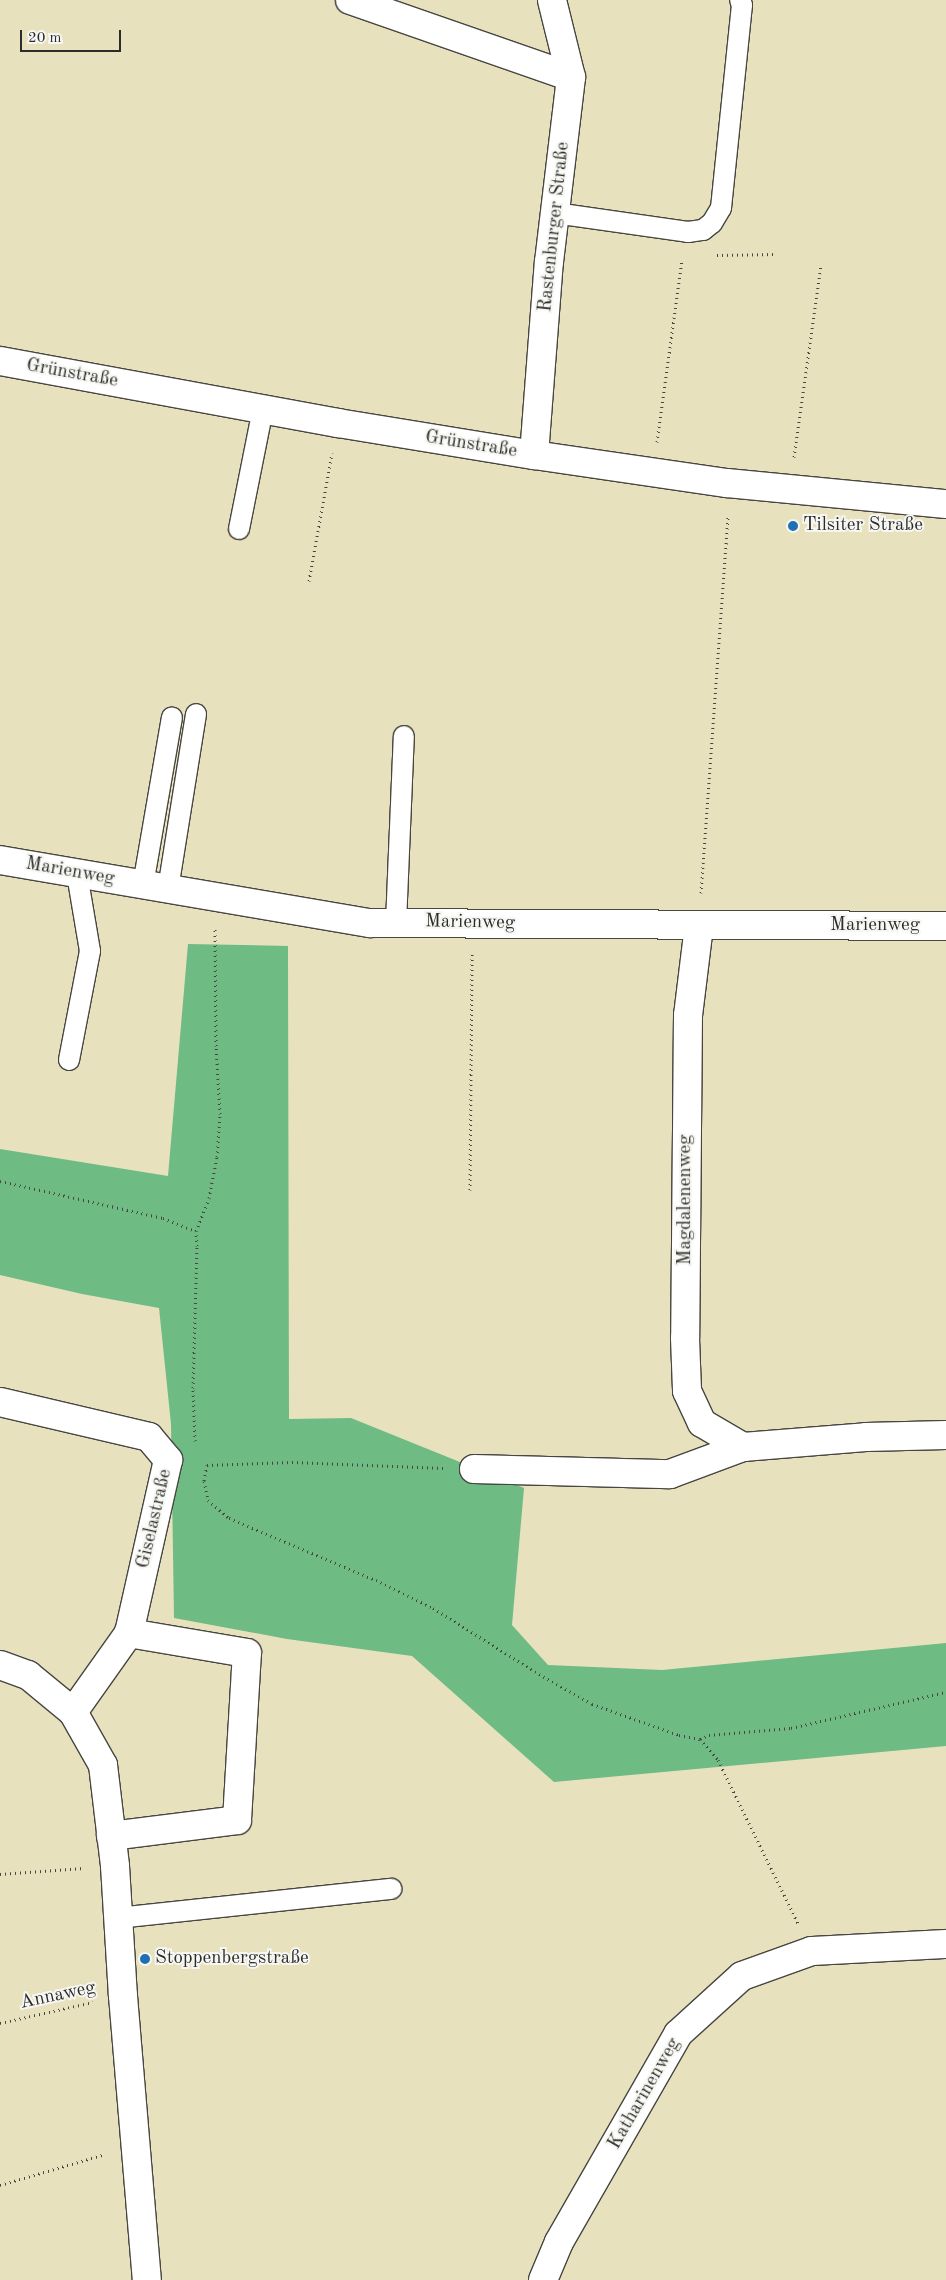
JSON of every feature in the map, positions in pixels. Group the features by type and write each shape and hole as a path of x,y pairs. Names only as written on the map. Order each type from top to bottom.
{"street":[{"path":"350,0 571,77"},
{"name":"Rastenburger Straße","path":"534,455 555,213 571,77 552,0"},
{"name":"Grünstraße","path":"0,361 338,423 534,455 727,483 946,504"},
{"name":"Marienweg","path":"0,860 370,923 946,926"},
{"name":"Magdalenenweg","path":"699,926 688,1014 687,1391 702,1423 743,1447"},
{"name":"Giselastraße","path":"0,1402 149,1437 168,1460 130,1633 73,1712"},
{"path":"474,1469 670,1474 743,1447 866,1437 946,1436"},
{"path":"111,1836 237,1820 247,1653 130,1633"},
{"path":"0,1666 28,1675 73,1712 103,1765 115,1866 123,1996 147,2280"},
{"name":"Katharinenweg","path":"543,2280 560,2242 678,2034 742,1976 812,1952 946,1944"}],"lane":[{"path":"555,213 688,232 703,230 712,223 720,208 742,5 740,0"},
{"path":"239,528 263,409"},
{"path":"156,887 196,714"},
{"path":"156,887 172,716"},
{"path":"396,923 404,736"},
{"path":"68,1060 90,951 77,874"},
{"path":"118,1918 391,1889"}],"path":[{"path":"710,255 773,254"},
{"path":"656,447 682,255"},
{"path":"793,463 821,266"},
{"path":"309,581 338,423"},
{"path":"699,926 729,509 727,483"},
{"path":"196,1449 193,1435 193,1388 198,1246 196,1231 209,1198 216,1165 220,1114 216,1046 214,897"},
{"path":"470,1190 472,923"},
{"path":"0,1181 164,1218 187,1225 196,1231"},
{"path":"202,1461 207,1465 293,1462 474,1469"},
{"path":"207,1465 204,1481 208,1500 229,1518 376,1580 434,1608 539,1674 592,1704 679,1735 700,1739 709,1735 791,1728 946,1692"},
{"path":"700,1739 718,1760 812,1952"},
{"path":"0,1874 115,1866"},
{"name":"Annaweg","path":"0,2023 123,1996"},
{"path":"0,2185 137,2144"}],"green space":[{"path":"188,944 288,946 289,1419 351,1418 524,1488 512,1625 548,1665 662,1670 946,1643 946,1746 554,1782 412,1656 287,1639 174,1618 171,1424 159,1308 82,1294 0,1275 0,1149 168,1176"}],"place":[{"name":"Tilsiter Straße","path":"793,526"},
{"name":"Stoppenbergstraße","path":"145,1959"}]}
